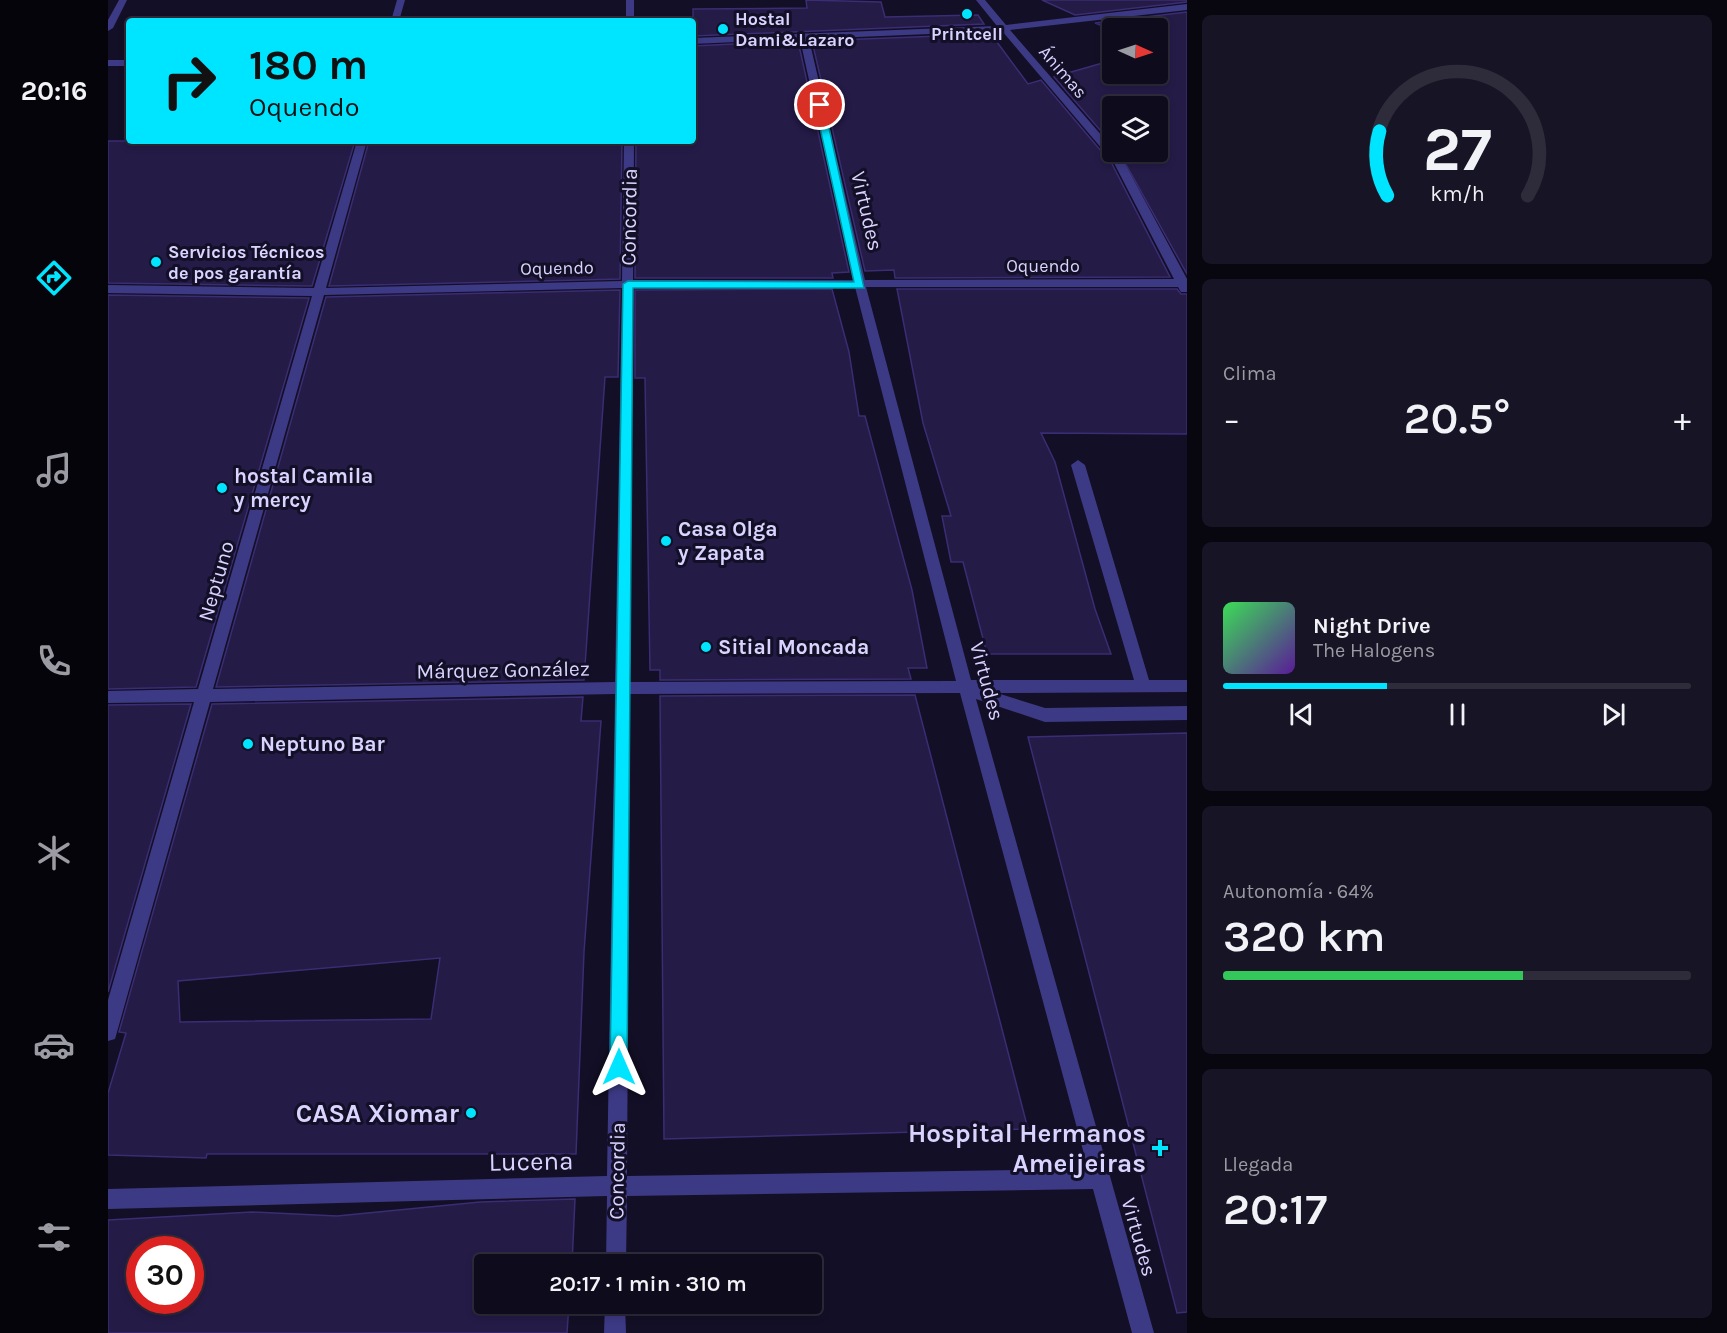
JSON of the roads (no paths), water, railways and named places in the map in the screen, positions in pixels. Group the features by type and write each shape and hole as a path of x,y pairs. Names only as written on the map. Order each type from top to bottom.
{"street":[{"path":"108,28 123,0"},
{"path":"396,18 401,0"},
{"path":"630,0 630,18"},
{"name":"Ánimas","path":"980,0 1119,162 1185,286"},
{"path":"696,41 1002,28 1187,7"},
{"name":"Virtudes","path":"804,37 860,285 966,689 1143,1333"},
{"path":"108,63 126,63"},
{"name":"Neptuno","path":"108,1032 361,144"},
{"name":"Concordia","path":"616,1254 629,144"},
{"name":"Oquendo","path":"108,290 319,292 628,284 1185,286"},
{"path":"1078,465 1144,687"},
{"name":"Márquez González","path":"108,697 623,688 966,689 1187,686"},
{"path":"966,689 1046,715 1187,712"},
{"name":"Lucena","path":"108,1199 617,1186 1100,1179"},
{"path":"615,1314 615,1333"}],"place":[{"name":"Printcell","path":"967,14"},
{"name":"Hostal Dami&Lazaro","path":"723,29"},
{"name":"Servicios Técnicos de pos garantía","path":"156,262"},
{"name":"hostal Camila y mercy","path":"222,488"},
{"name":"Casa Olga y Zapata","path":"666,541"},
{"name":"Sitial Moncada","path":"706,647"},
{"name":"Neptuno Bar","path":"248,744"},
{"name":"CASA Xiomar","path":"471,1113"},
{"name":"Hospital Hermanos Ameijeiras","path":"1160,1148"}]}
